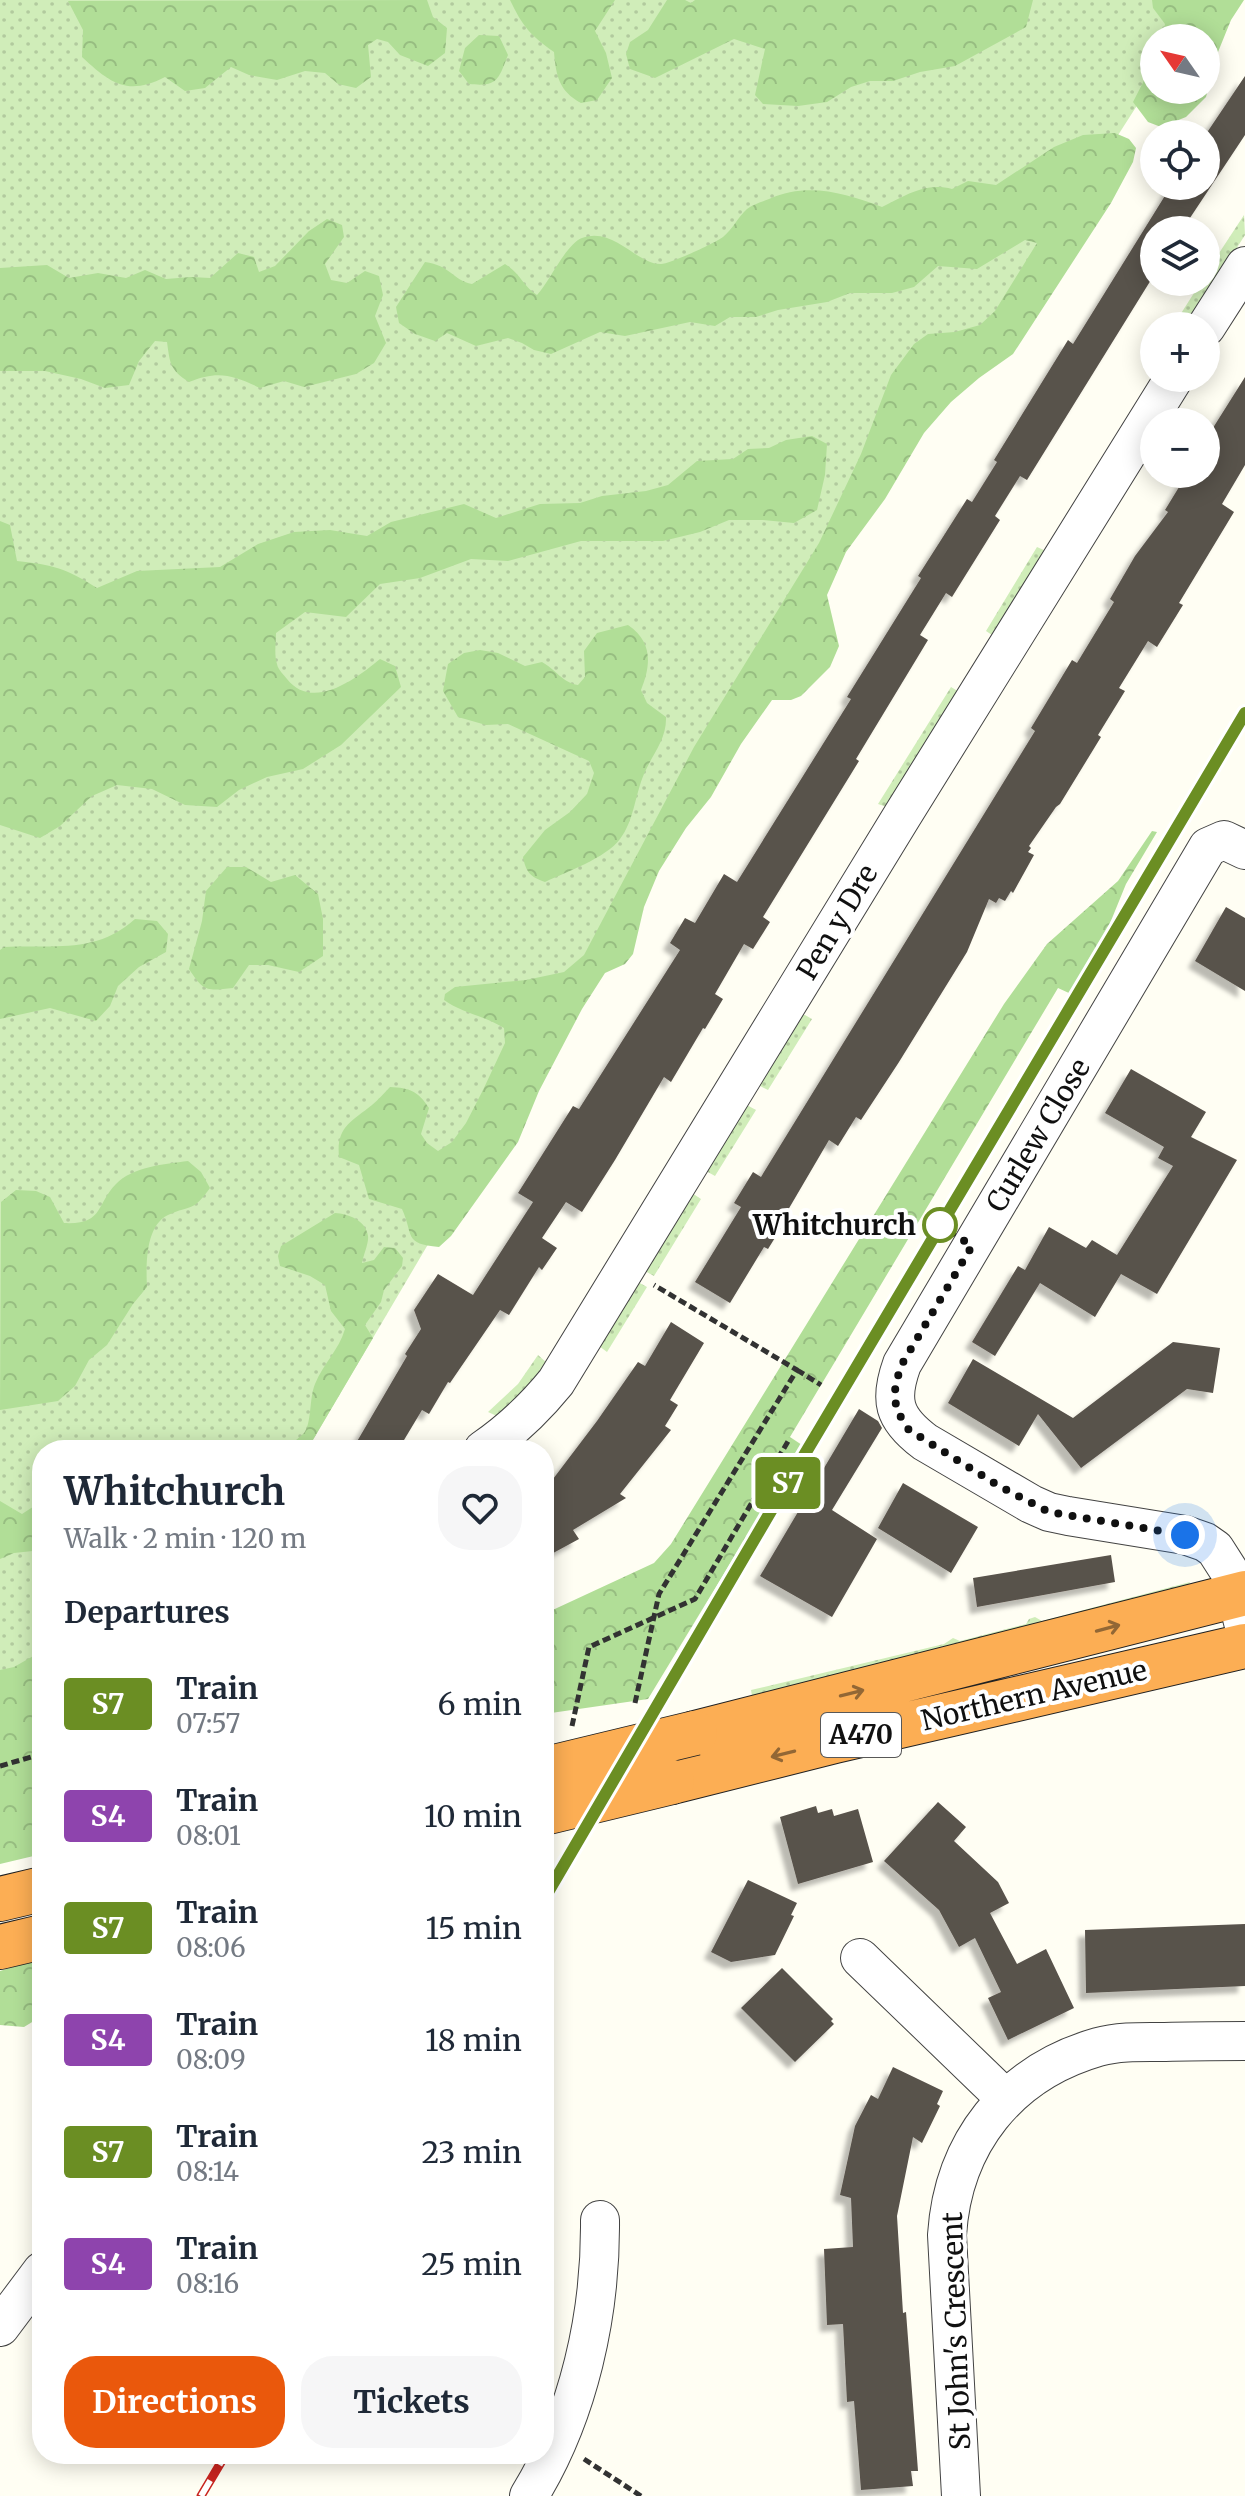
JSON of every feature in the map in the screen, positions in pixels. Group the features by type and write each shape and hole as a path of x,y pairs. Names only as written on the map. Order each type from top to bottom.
{"highway":[{"name":"Northern Avenue","path":"555,1756 695,1733 1242,1606"},
{"name":"Northern Avenue","path":"554,1829 672,1782 1245,1646"},
{"path":"0,1899 32,1891"},
{"path":"0,1947 32,1939"}],"street":[{"path":"1216,312 1245,266"},
{"name":"Pen y Dre","path":"497,1440 534,1410 556,1382 1165,392"},
{"name":"Curlew Close","path":"1242,1606 1225,1562 1205,1542 1185,1535 1049,1512 1031,1504 909,1430 899,1416 894,1399 902,1364 1208,847 1224,840 1245,850"},
{"path":"860,1958 1005,2098"},
{"name":"St John's Crescent","path":"961,2496 947,2235 949,2209 957,2179 969,2150 986,2122 1005,2098 1037,2075 1099,2047 1128,2042 1245,2041"},
{"path":"554,2448 578,2380 593,2318 601,2258 600,2220"},
{"path":"0,2327 32,2284"},
{"path":"529,2496 547,2464"}],"path":[{"path":"653,1284 821,1385"},
{"path":"635,1703 659,1594 797,1370"},
{"path":"555,1756 589,1647 695,1599 790,1438"},
{"path":"0,1766 32,1757"},
{"path":"556,2443 641,2496"}],"green space":[{"path":"0,0 1205,0 1189,24 1140,24 1140,101 997,324 927,380 693,794 313,1440 32,1440 32,1840 0,1847"},
{"path":"427,0 433,17 447,28 445,53 428,66 400,55 388,42 377,39 368,45 371,77 356,88 338,84 325,73 305,71 277,80 249,75 231,67 205,88 185,91 165,77 152,83 130,86 102,74 82,57 83,30 68,1"},
{"path":"510,0 615,0 595,31 606,53 612,78 597,100 581,103 563,88 554,52 528,30"},
{"path":"667,0 691,3 695,0 1033,0 1026,27 955,66 893,81 870,81 851,87 827,102 798,106 763,104 755,95 765,49 734,39 655,78 630,69 626,54 630,42 648,30"},
{"path":"1152,0 1244,0 1231,20 1220,47 1220,24 1165,24 1153,8"},
{"path":"479,35 499,36 508,55 496,80 486,84 469,84 459,71 465,48"},
{"path":"1140,88 1140,104 1199,104 1178,120 1146,120 1133,102"},
{"path":"1115,133 1129,139 1136,148 1133,162 1111,203 1013,354 951,402 924,433 885,499 846,552 827,595 839,646 830,667 801,696 791,700 772,700 741,744 711,797 686,828 659,871 644,907 633,954 625,964 605,973 582,1009 539,1091 518,1142 451,1236 439,1247 415,1241 402,1209 369,1199 359,1165 339,1157 340,1139 346,1126 390,1087 397,1087 417,1094 429,1108 421,1134 427,1143 438,1151 452,1142 466,1123 505,1043 504,1028 444,1000 445,994 455,987 526,980 564,972 584,955 694,747 819,543 861,454 891,375 914,344 928,334 955,332 980,325 995,311 1037,243 1025,240 977,269 938,266 914,287 892,293 850,293 827,302 756,317 730,317 715,326 690,322 625,336 600,332 551,354 508,338 476,346 447,333 435,341 415,334 399,323 396,307 425,262 440,266 472,284 505,264 537,295 570,247 582,238 604,237 643,259 661,264 718,240 749,207 783,194 826,191 882,207 933,187 952,189 968,181 996,185 1054,147 1083,135"},
{"path":"1244,215 1245,235 1220,274 1220,252"},
{"path":"327,219 342,225 344,237 325,264 331,280 347,283 365,271 379,276 383,295 375,316 386,343 374,363 356,374 304,387 284,381 260,388 233,377 217,375 189,382 172,366 167,342 155,341 139,361 129,385 105,388 45,371 0,371 0,268 47,265 69,278 98,273 126,278 145,270 166,279 210,278 238,253 254,257 259,272 275,266 309,231"},
{"path":"1192,296 1206,296 1196,312 1182,312"},
{"path":"812,436 827,444 825,475 817,510 794,523 729,520 700,532 663,541 581,541 508,561 471,559 420,578 380,584 346,617 305,612 276,633 278,666 298,688 322,692 335,688 380,659 395,666 401,687 341,745 303,769 267,777 239,790 217,807 185,805 152,789 117,785 92,796 60,826 40,838 0,825 0,521 10,525 17,561 59,568 97,588 137,571 220,567 258,544 294,532 330,530 367,536 391,522 464,504 496,518 540,504 580,503 602,496 646,491 668,485 697,461 733,459 748,449 769,448 786,440"},
{"path":"1037,547 1046,551 992,635 986,631"},
{"path":"628,625 646,646 647,672 641,690 647,703 666,717 664,733 644,774 620,839 596,858 545,882 530,873 523,857 545,830 570,812 587,794 594,773 589,761 508,724 486,725 458,717 443,691 448,664 464,653 480,650 498,653 525,666 542,662 568,682 578,685 585,677 584,651 597,633"},
{"path":"951,687 961,693 887,807 878,804"},
{"path":"1152,831 1157,832 1126,884 1106,933 1071,994 1058,988 790,1437 802,1445 648,1699 554,1713 554,1609 654,1563 671,1544 1004,1004 1047,944 1118,881"},
{"path":"227,867 246,867 271,882 295,875 318,894 323,919 323,956 299,972 268,965 249,965 233,988 203,986 189,969 202,921 206,891"},
{"path":"135,919 157,921 168,934 166,952 139,967 118,986 110,1006 96,1021 50,1008 0,1019 0,950 4,947 89,943 105,938"},
{"path":"800,1015 812,1019 768,1090 759,1082"},
{"path":"745,1104 756,1110 715,1176 706,1171"},
{"path":"188,1161 201,1172 210,1188 195,1205 160,1220 148,1247 147,1287 107,1345 89,1360 75,1386 58,1401 0,1410 1,1202 16,1190 36,1191 50,1197 64,1223 77,1223 93,1217 123,1178 149,1167"},
{"path":"692,1193 701,1199 654,1276 645,1271"},
{"path":"335,1213 356,1219 367,1230 368,1242 362,1263 374,1260 384,1247 395,1248 403,1258 402,1266 384,1290 381,1302 365,1325 373,1338 313,1440 296,1440 307,1429 315,1384 345,1329 331,1311 325,1285 310,1276 280,1266 278,1256 281,1246"},
{"path":"638,1282 647,1287 607,1352 599,1346"},
{"path":"538,1355 547,1363 532,1385 499,1417 488,1412 518,1384"},
{"path":"0,1501 22,1514 32,1508 32,1551 14,1553 0,1559"},
{"path":"1190,1582 1188,1587 1099,1611 752,1696 751,1690 944,1644 953,1638 960,1641 1026,1624 1035,1617 1042,1621"},
{"path":"32,1657 32,1856 0,1864 0,1670 14,1667"},
{"path":"32,1961 32,2022 24,2027 0,2025 0,1971"}],"building":[{"path":"1245,76 1245,135 1220,173 1220,120 1215,120"},
{"path":"1162,200 1202,200 1191,216 1152,216"},
{"path":"1140,236 1141,296 1027,480 1020,476 995,516 1000,520 952,597 946,593 920,635 928,640 856,759 859,761 763,917 770,922 753,949 744,944 715,994 723,999 671,1082 664,1077 582,1212 566,1202 542,1238 557,1248 542,1270 539,1267 509,1315 500,1310 429,1414 422,1410 404,1440 358,1440 421,1329 414,1310 438,1274 473,1295 533,1202 518,1193 573,1106 579,1109 680,950 670,943 685,918 695,923 724,874 737,882 851,699 847,697 921,578 918,576 967,499 972,502 997,462 994,460 1068,340 1073,344"},
{"path":"1245,377 1245,465 1222,504 1234,512 1179,603 1183,605 1157,647 1148,641 1119,688 1125,691 1098,735 1101,737 1060,804 1029,846 1028,852 1034,855 1013,893 1011,891 1005,901 999,898 996,903 989,899 967,952 899,1062 861,1120 856,1117 838,1146 829,1140 788,1210 791,1212 768,1249 764,1247 730,1303 695,1282 741,1207 734,1203 753,1172 761,1177 1035,731 1031,728 1072,660 1077,663 1114,602 1110,599 1135,556 1168,512 1165,510 1178,488 1220,488 1220,417"},
{"path":"1226,907 1245,918 1245,991 1195,961"},
{"path":"1131,1069 1206,1112 1191,1137 1237,1160 1157,1294 1121,1274 1095,1317 1040,1283 995,1356 972,1342 1018,1266 1025,1270 1049,1227 1086,1248 1092,1240 1117,1255 1173,1166 1158,1158 1164,1147 1105,1113"},
{"path":"671,1322 704,1343 670,1400 678,1405 665,1426 671,1430 620,1494 626,1498 573,1530 579,1539 554,1553 554,1478 638,1362 645,1366"},
{"path":"1173,1342 1220,1348 1213,1393 1187,1389 1081,1468 1038,1414 1019,1446 948,1403 973,1359 1073,1418"},
{"path":"859,1409 878,1421 882,1428 832,1510 877,1539 832,1617 760,1576"},
{"path":"903,1483 978,1527 951,1573 878,1528"},
{"path":"1111,1555 1115,1582 977,1607 973,1578"},
{"path":"938,1802 966,1827 954,1841 998,1882 1009,1903 990,1913 1017,1964 1046,1949 1074,2008 1008,2040 988,1998 1001,1992 975,1938 959,1947 939,1910 884,1861"},
{"path":"816,1806 818,1813 832,1809 834,1816 858,1809 873,1862 798,1884 780,1817"},
{"path":"748,1880 797,1903 775,1955 731,1962 711,1952"},
{"path":"1245,1924 1245,1986 1086,1993 1085,1930"},
{"path":"782,1968 833,2019 834,2024 795,2062 741,2008"},
{"path":"893,2067 943,2091 937,2104 940,2106 922,2143 913,2137 897,2216 918,2471 911,2471 913,2486 861,2490 854,2401 847,2402 843,2324 827,2325 824,2249 853,2247 851,2198 840,2195 855,2126 871,2095 878,2099"}],"railway":[{"path":"554,1882 1245,713"},
{"path":"201,2496 220,2464"}],"train":[{"name":"S7","path":"554,1882 1245,713"}],"place":[{"name":"Whitchurch","path":"940,1225"}],"route":[{"path":"940,1225 972,1246 902,1364 894,1399 899,1416 909,1430 999,1486 1049,1512 1185,1535"}]}
